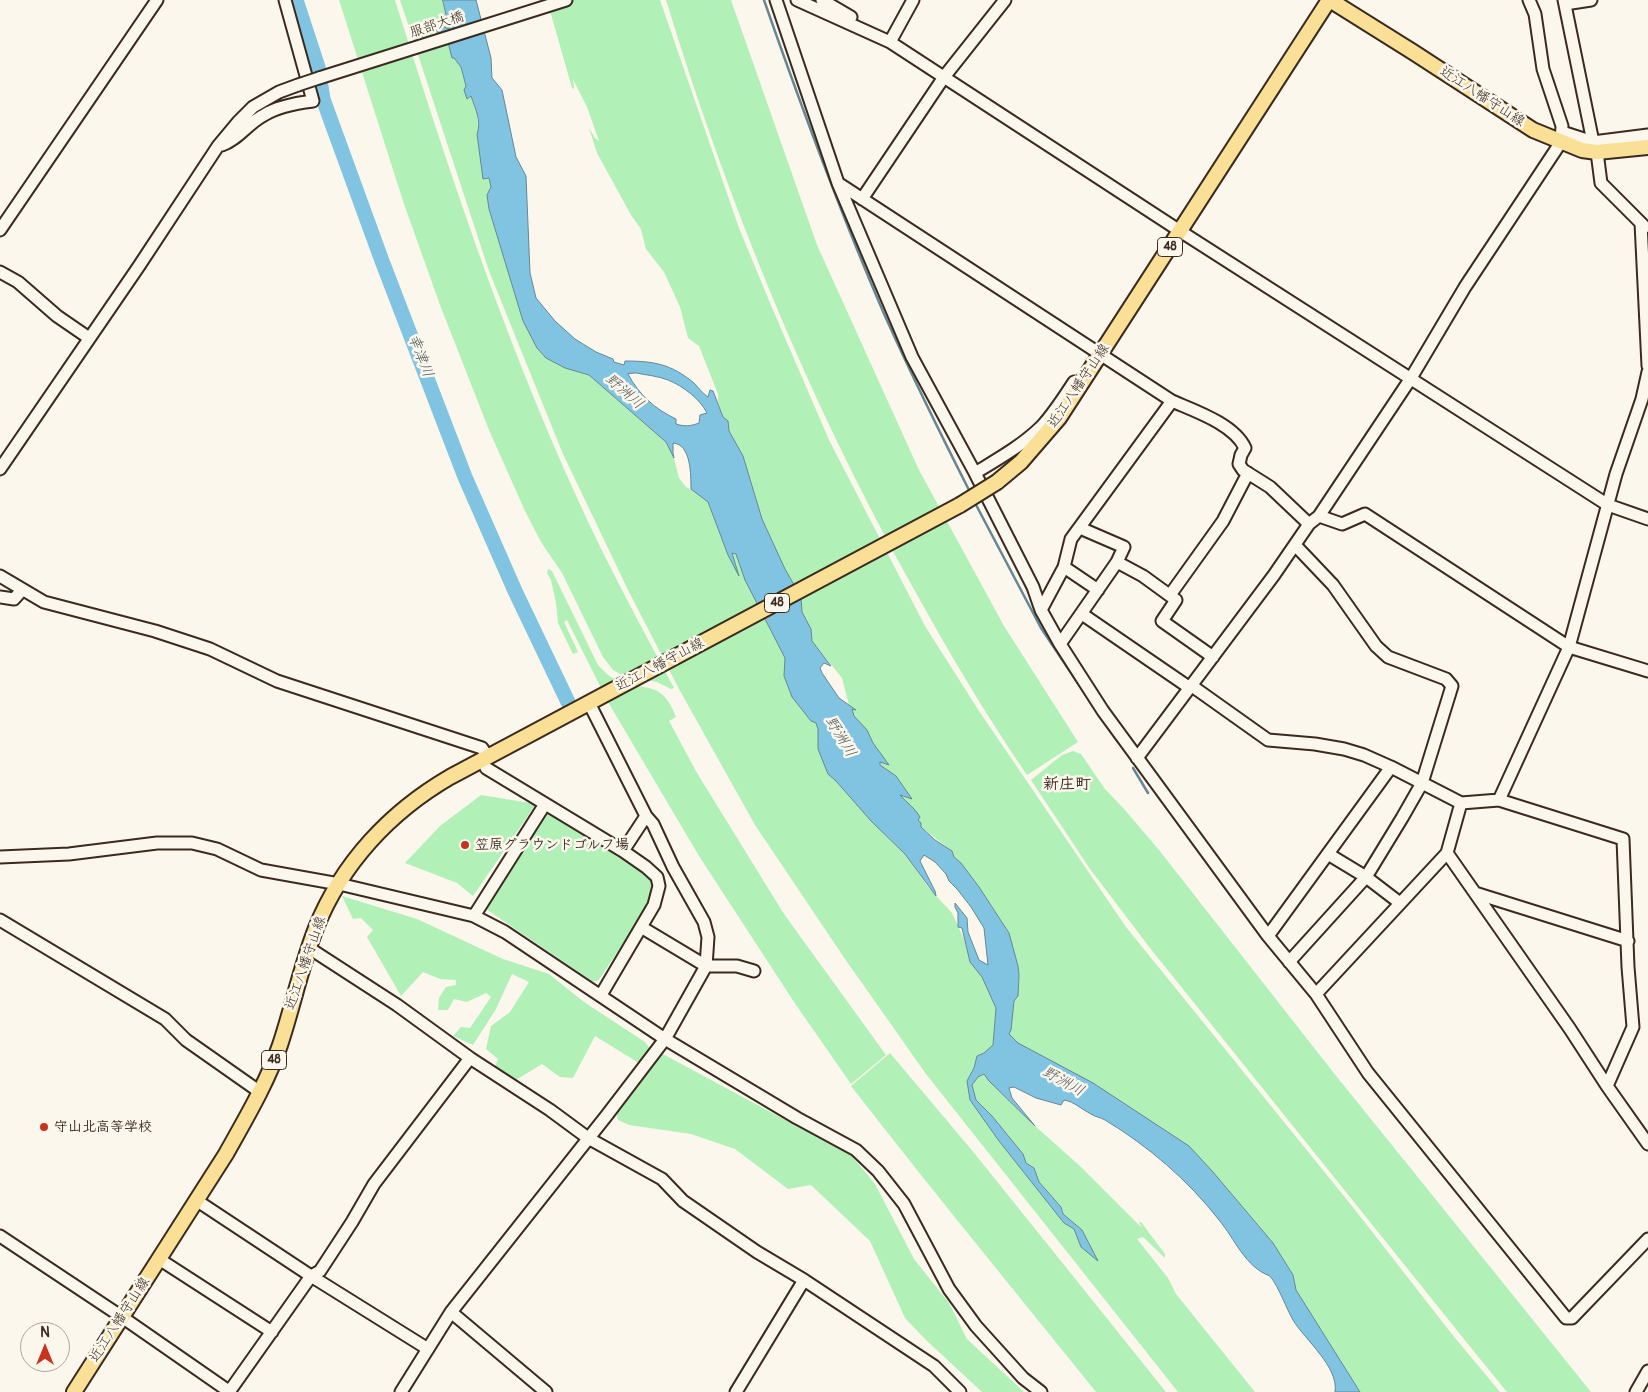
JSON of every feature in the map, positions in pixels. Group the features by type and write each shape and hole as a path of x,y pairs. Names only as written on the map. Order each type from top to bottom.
{"main road":[{"name":"近江八幡守山線","path":"74,1392 230,1146 260,1092 280,1045 309,948 320,920 339,884 372,838 408,805 436,785 487,762 551,723 957,507 997,482 1020,462 1060,418 1329,0 1533,130 1561,137 1582,150 1595,147 1648,147"}],"street":[{"path":"0,230 157,0"},
{"path":"218,146 231,142 264,115 298,103 313,101 285,0"},
{"name":"服部大橋","path":"0,469 218,146 238,122 253,108 278,92 298,85 566,0"},
{"path":"776,0 838,183 912,357 975,473 1033,587 1041,610 1060,644 1103,711 1268,936 1316,994 1368,1072 1566,1318 1572,1318 1648,1239"},
{"path":"797,0 890,42 1180,231 1608,505 1648,519"},
{"path":"822,0 862,24 864,29"},
{"path":"890,42 912,0"},
{"path":"862,199 944,78 1005,0"},
{"path":"1137,758 1296,545 1309,524 1319,516 1411,378 1465,287 1561,137 1562,126 1543,69 1535,14 1530,0"},
{"path":"1592,0 1565,2 1602,183 1644,227 1648,366"},
{"path":"1595,147 1648,135"},
{"path":"838,183 1172,401 1209,416 1243,442 1245,448 1241,455 1240,464 1244,470 1270,487 1309,524"},
{"path":"0,272 18,282 57,316 89,338"},
{"path":"975,473 1023,442 1042,426 1059,405 1088,362 1101,354"},
{"path":"1499,800 1569,647 1616,474 1642,399 1648,372"},
{"path":"1041,610 1064,567 1071,539 1172,401"},
{"path":"1170,595 1223,520 1248,473"},
{"path":"1319,516 1342,524 1365,514 1569,647 1648,671"},
{"path":"1060,644 1118,562 1124,548 1080,528"},
{"path":"1289,962 1366,877 1422,783 1452,686 1446,679 1388,657 1376,646 1333,585 1296,545"},
{"path":"1118,562 1143,576 1176,600 1162,621 1213,657"},
{"path":"1064,567 1098,590"},
{"path":"0,576 44,602 155,631 210,649 277,681 482,748 487,762 545,804 623,851 657,877 659,886 654,905 601,995"},
{"path":"0,597 14,599 22,590"},
{"path":"1082,614 1268,740 1344,749 1364,755 1391,767 1461,803 1499,800 1623,839 1632,1027 1607,1086"},
{"path":"401,1392 451,1312 665,1039 706,966 708,937 704,922 673,867 653,824 646,816 589,703"},
{"path":"1268,936 1391,767"},
{"path":"1316,994 1447,853 1461,803"},
{"path":"474,916 545,804"},
{"path":"623,851 646,816"},
{"path":"0,856 69,854 157,843 192,843 217,849 261,870 339,884 474,916 505,932 665,1039 797,1118 856,1150 878,1171 904,1204 949,1289 976,1326 1023,1378 1041,1392"},
{"path":"1447,853 1648,1144"},
{"path":"1328,854 1366,877 1400,903"},
{"path":"1475,893 1628,940"},
{"path":"0,920 165,1019 186,1040 260,1092"},
{"path":"641,927 706,966 737,966 754,971"},
{"path":"309,948 397,1005 470,1058 550,1110 588,1138 662,1179 684,1201 757,1252 804,1280 934,1366 960,1392"},
{"path":"0,1236 122,1317 229,1392 311,1276 320,1271 374,1184 470,1058"},
{"path":"196,1200 311,1276 428,1349"},
{"path":"159,1259 272,1332"},
{"path":"736,1392 804,1280"},
{"path":"451,1312 546,1392"},
{"path":"1636,1392 1648,1371"}],"green space":[{"path":"339,0 395,0 479,253 551,439 589,524 624,595 674,688 671,689 657,682 624,676 613,670 603,657 562,573 541,542 525,511 489,430 440,305 404,204"},
{"path":"400,0 443,0 449,29 435,27 438,38 448,42 453,57 461,67 467,99 471,95 477,116 484,179 489,178 491,187 489,209 523,321 537,348 546,358 565,368 589,375 666,442 674,458 679,478 686,487 700,494 708,502 728,555 737,570 732,553 736,554 745,580 785,658 784,676 792,697 811,721 816,723 818,729 818,749 828,774 871,821 905,854 928,887 952,913 964,939 970,962 982,977 996,1008 993,1045 977,1056 974,1068 967,1081 970,1100 999,1141 1064,1223 1074,1229 1081,1247 1097,1259 1082,1230 1063,1214 1061,1207 1039,1182 1034,1168 1026,1163 1023,1154 992,1116 976,1100 972,1085 978,1077 984,1073 989,1081 1080,1166 1142,1228 1139,1222 1141,1222 1165,1254 1165,1258 1143,1237 1137,1239 1168,1278 1176,1294 1255,1392 1178,1392 926,1074 845,959 755,825 679,689 628,590 563,454 489,271"},
{"path":"547,0 660,0 739,228 770,303 829,440 925,626 979,711 1126,927 1500,1392 1360,1392 1296,1290 1293,1275 1273,1243 1213,1172 1044,1058 1018,1043 1009,1034 1014,1001 1018,996 1019,975 1009,933 979,887 961,863 954,857 952,851 921,827 910,807 900,796 901,794 907,798 880,765 880,761 888,765 873,743 867,730 854,716 852,709 855,709 849,705 842,678 812,641 811,629 802,613 801,597 785,569 762,519 743,456 729,431 728,421 723,417 718,402 718,394 699,346 688,338 680,307 664,272 646,249 641,229 631,215 597,153 589,128 599,141 587,107 573,79 574,89 572,88"},
{"path":"666,0 731,0 817,245 919,470 1004,626 1078,742 1027,775 981,705 938,633 873,514 838,443 773,299 744,225 690,76"},
{"path":"548,569 552,571 598,665 613,678 623,683 657,691 670,704 676,717 669,721 697,773 784,914 886,1055 851,1084 794,1002 699,856 608,702 567,620 564,622 578,652 573,654 558,623 551,580 547,573"},
{"path":"1073,751 1081,754 1105,789 1159,850 1333,1072 1591,1392 1507,1392 1472,1349 1150,948 1090,869 1031,780 1062,755"},
{"name":"笠原グラウンドゴルフ場","path":"481,795 536,804 473,896 457,883 405,863 440,826"},
{"path":"547,810 646,870 651,878 653,890 650,903 598,981 592,981 483,907"},
{"path":"342,896 417,919 503,959 549,974 584,1002 645,1042 651,1050 639,1063 595,1036 573,1078 560,1077 542,1064 516,1080 495,1067 498,1059 486,1049 491,1026 510,1012 529,982 512,974 496,1009 473,1045 453,1036 461,1027 470,1028 491,997 486,993 467,1002 454,999 448,1010 438,1010 439,998 446,987 456,985 456,980 440,979 423,972 401,996 367,937 373,930 361,918 353,919"},
{"path":"661,1053 852,1156 875,1184 914,1259 949,1303 967,1339 1024,1392 982,1392 926,1340 905,1318 870,1241 811,1185 788,1189 735,1149 691,1134 629,1125 618,1120 616,1111"},
{"path":"890,1053 975,1154 1166,1392 1096,1392 851,1086"}],"water":[{"name":"野洲川","path":"443,0 476,0 491,58 492,78 502,90 516,157 526,176 530,273 536,298 555,321 575,339 596,352 613,359 614,362 624,365 625,361 662,365 686,377 708,397 710,390 713,391 723,417 728,421 729,431 743,456 762,519 785,569 801,597 802,612 811,629 812,641 831,666 824,663 820,668 822,673 839,698 856,710 852,709 854,716 867,730 873,743 889,765 880,762 880,765 896,776 912,799 900,795 920,817 918,820 921,823 921,827 935,840 952,851 954,857 961,863 979,887 1009,933 1019,975 1018,996 1014,1001 1009,1034 1018,1043 1093,1083 1189,1146 1273,1243 1293,1275 1296,1290 1360,1392 1335,1392 1335,1383 1327,1364 1298,1328 1270,1276 1261,1272 1247,1259 1225,1227 1194,1191 1137,1141 1105,1120 1071,1102 1064,1100 1061,1105 1036,1098 1014,1087 1009,1088 1012,1098 1035,1126 984,1074 978,1077 972,1085 976,1100 992,1116 1023,1154 1026,1163 1034,1168 1039,1182 1061,1207 1063,1214 1082,1230 1098,1261 1081,1247 1074,1229 1064,1223 999,1141 970,1100 967,1081 974,1068 977,1056 993,1045 996,1008 982,977 970,962 962,928 958,927 958,913 955,903 967,918 968,932 979,960 988,965 984,928 971,907 935,862 924,855 920,861 936,896 905,854 871,821 828,774 818,749 818,729 816,723 811,721 792,697 784,676 785,658 745,580 736,554 732,553 739,576 728,555 708,502 691,489 687,454 679,445 673,443 674,458 666,442 589,375 565,368 546,358 537,348 523,321 489,209 487,195 491,187 489,178 483,179 476,110 471,96 467,99 461,67 452,58 448,42 438,38 436,25 438,28 444,27 449,29","holes":["636,373 674,383 696,398 707,413 700,415 699,423 688,426 676,424 676,419 661,411 642,395 628,374"]}],"waterway":[{"name":"幸津川","path":"296,0 318,67 323,99 382,261 465,477 515,591 568,702"},
{"path":"764,0 822,159 868,277 906,361 971,494"},
{"path":"974,501 1041,628 1093,706"},
{"path":"1105,723 1118,742"},
{"path":"1133,768 1148,793"}],"place":[{"name":"笠原グラウンドゴルフ場","path":"465,845"},
{"name":"守山北高等学校","path":"44,1127"}],"district":[{"name":"新庄町","path":"1067,785"}]}
